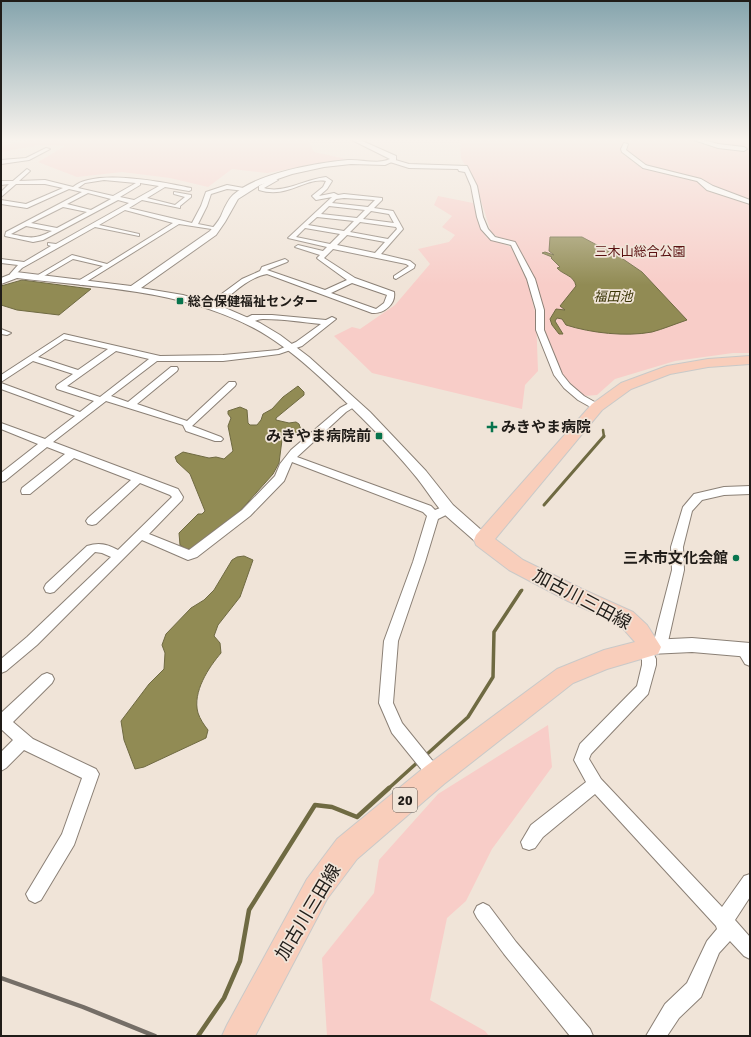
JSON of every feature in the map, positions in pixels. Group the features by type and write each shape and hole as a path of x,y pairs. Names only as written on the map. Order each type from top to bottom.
{"main road":[{"path":"483,540 597,407 626,386 667,370 708,363 750,360"},
{"name":"加古川三田線","path":"238,1036 317,889 347,848 436,775 565,676 604,660 651,647 640,632 626,618 575,595 516,565 483,540"}],"street":[{"path":"1,202 27,206 69,188"},
{"path":"72,188 134,202"},
{"path":"98,194 109,188"},
{"path":"37,240 93,212 131,188"},
{"path":"1,281 12,275 25,264 159,188"},
{"path":"184,188 189,189"},
{"path":"194,225 204,206 208,192 222,188"},
{"path":"240,188 246,189"},
{"path":"261,188 271,192 289,188"},
{"path":"211,306 242,282 263,272 268,272 375,311 382,310 388,306 391,294 352,280 320,258 380,199 344,196 337,197 334,195 316,198 325,188"},
{"path":"475,188 481,219 488,235 500,241 513,243 530,279 540,310 540,330 558,375 567,386 581,398 597,407"},
{"path":"711,188 750,202"},
{"path":"133,289 213,233 223,220 231,201 246,189"},
{"path":"141,198 178,206 189,196 156,190"},
{"path":"57,246 37,240 7,235 8,232 87,192"},
{"path":"337,197 291,238 408,262 412,265 412,267 396,277"},
{"path":"328,204 391,212 400,230 376,256"},
{"path":"62,205 93,212"},
{"path":"124,208 178,222 216,229"},
{"path":"316,215 398,226"},
{"path":"81,283 178,222"},
{"path":"25,224 57,230"},
{"path":"93,225 137,235"},
{"path":"303,226 390,241"},
{"path":"298,247 325,254"},
{"path":"37,278 72,257 109,266"},
{"path":"1,261 25,264"},
{"path":"263,272 264,268 285,261"},
{"path":"12,275 133,289 183,298 211,306 247,321 276,337 291,348 371,420 422,474 448,509 483,540"},
{"path":"325,293 352,280"},
{"path":"1,379 64,336 113,349 167,360 223,358 279,352 291,348 299,344 330,320 255,317 247,321"},
{"path":"113,349 60,387 103,398 188,424"},
{"path":"32,358 79,373"},
{"path":"2,477 155,358"},
{"path":"1,369 11,372"},
{"path":"129,406 174,369"},
{"path":"188,424 232,384"},
{"path":"1,386 81,415"},
{"path":"141,535 188,555 194,554 246,513 280,478 285,464 290,458 343,410 354,404"},
{"path":"188,424 187,426 189,429 218,438"},
{"path":"1,426 174,492 178,497 120,556 32,641 1,667"},
{"path":"26,491 73,453"},
{"path":"290,458 426,509 434,516"},
{"path":"92,520 138,479"},
{"path":"750,490 724,491 698,497 687,510 677,547 678,570 664,624 651,647 649,659 650,665 643,689 585,750 582,760 596,784 726,926 750,950"},
{"path":"436,775 397,728 386,703 391,641 434,516 448,509"},
{"path":"50,588 91,549 97,547 104,548 120,556"},
{"path":"651,647 698,646 748,653"},
{"path":"35,894 68,839 91,774 28,744 2,721 47,679"},
{"path":"1,763 24,740"},
{"path":"529,842 537,830 596,784"},
{"path":"656,1036 672,1011 694,990 713,947 750,882"},
{"path":"483,912 510,948 583,1036"}],"green space":[{"name":"三木山総合公園","path":"477,188 750,188 750,353 733,353 675,361 615,379 597,395 584,396 561,374 543,325 534,278 516,243 500,239 491,232"},
{"path":"438,196 473,203 486,237 511,247 527,279 536,316 538,371 525,385 522,409 372,373 334,336 352,327 360,329 395,305 430,264 418,249 449,242 455,235 442,227 452,216 434,205"},
{"path":"548,725 552,767 492,849 466,901 447,918 430,1000 485,1031 489,1036 327,1036 322,958 374,893 379,860 438,794"}],"water":[{"name":"福田池","path":"550,237 582,237 623,259 642,272 687,320 652,332 620,334 576,328 566,325 562,319 557,318 555,321 563,334 559,334 552,325 550,319 556,309 565,310 560,306 576,286 571,277 557,268 560,267 551,258 552,257 542,253 545,252 554,255 549,251"},
{"path":"22,280 91,289 59,315 17,310 1,305 1,286"},
{"path":"298,386 304,392 304,395 276,418 276,420 289,423 296,422 299,424 301,430 282,440 279,463 273,474 240,511 190,549 180,545 179,533 198,514 202,514 205,511 190,474 177,462 175,457 183,452 209,458 216,457 224,459 233,451 228,426 231,418 228,411 240,407 247,410 248,423 250,425 257,425 263,414 272,409 283,397"},
{"path":"244,556 253,560 240,597 218,625 214,636 220,643 221,653 203,680 197,697 198,713 208,730 206,738 144,767 135,769 124,740 121,721 149,684 164,669 165,653 162,645 166,634 191,608 204,600 214,590 232,560 237,557"}],"waterway":[{"path":"603,430 604,436"},
{"path":"544,505 604,436"},
{"path":"425,756 468,717 493,677 494,632 521,591"},
{"path":"388,789 419,761"},
{"path":"198,1036 224,998 240,961 249,910 315,805 332,807 357,817 389,788"}],"railway":[{"path":"1,978 83,1007 155,1036"}],"place":[{"name":"総合保健福祉センター","path":"180,301"},
{"name":"みきやま病院","path":"492,427"},
{"name":"みきやま病院前","path":"379,436"},
{"name":"三木市文化会館","path":"736,558"}]}
